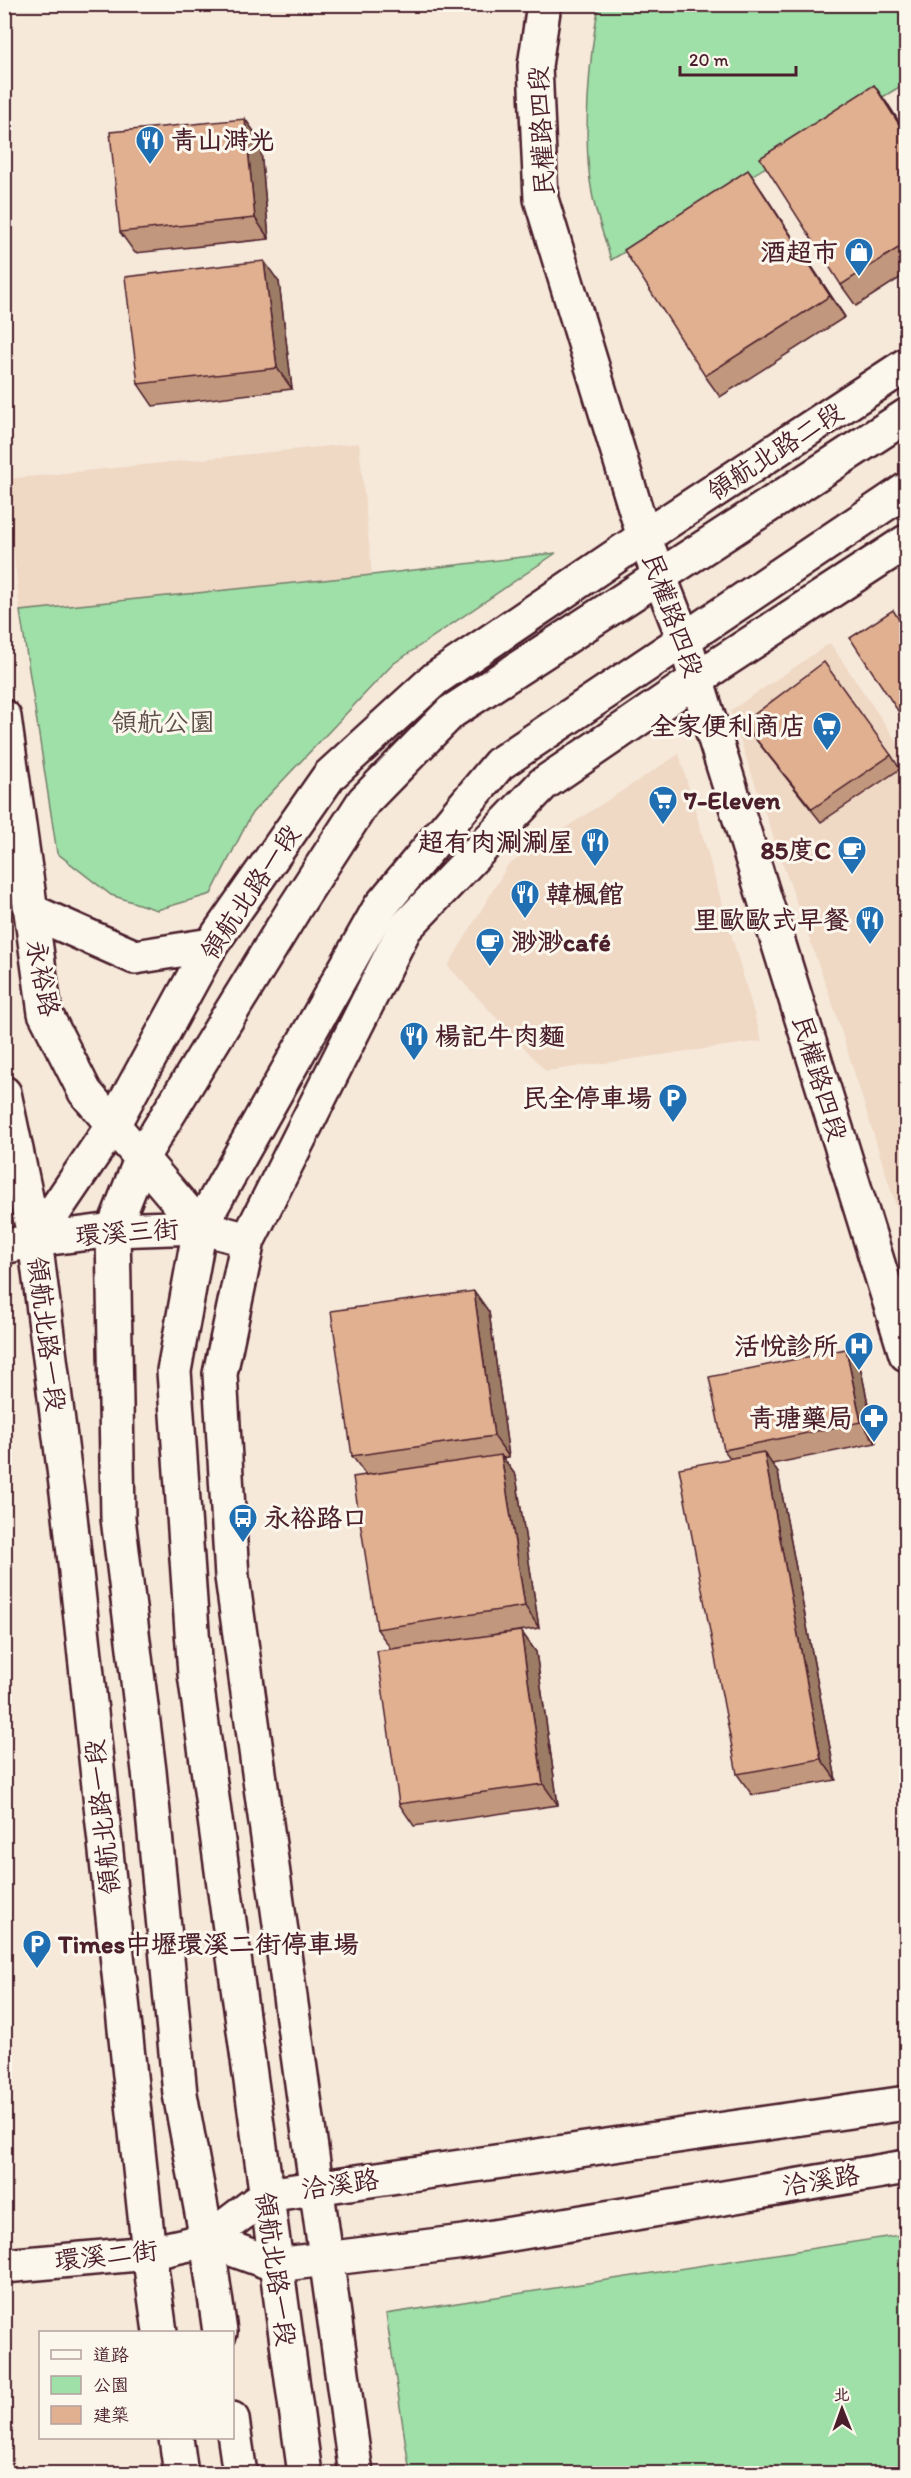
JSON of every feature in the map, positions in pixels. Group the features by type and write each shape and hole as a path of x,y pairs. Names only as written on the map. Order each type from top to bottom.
{"street":[{"name":"民權路四段","path":"544,4 536,66 541,199 644,537 684,639 906,1354"},
{"name":"領航北路二段","path":"644,537 906,365"},
{"name":"領航北路二段","path":"660,574 906,416"},
{"path":"684,639 906,490"},
{"name":"領航北路一段","path":"160,2331 149,2253 70,1516 20,1244 113,1125 211,945 329,776 435,679 644,537"},
{"path":"696,679 906,542"},
{"name":"領航北路一段","path":"220,2331 207,2240 180,2094 149,1772 118,1518 113,1230 142,1157 296,906 364,801 451,712 660,574"},
{"name":"領航北路一段","path":"305,2474 195,1674 174,1371 200,1227 380,907 499,764 684,639"},
{"name":"領航北路一段","path":"356,2474 232,1577 220,1374 248,1240 405,928 543,784 696,679"},
{"name":"永裕路","path":"4,717 45,1013 85,1092 200,1227"},
{"path":"31,911 135,957 211,945"},
{"path":"4,1093 20,1244"},
{"name":"環溪三街","path":"20,1244 113,1230 200,1227 248,1240"},
{"name":"洽溪路","path":"207,2240 266,2195 906,2103"},
{"name":"洽溪路","path":"207,2240 276,2265 464,2242 906,2167"},
{"name":"環溪二街","path":"4,2266 149,2253 207,2240"},
{"path":"234,2433 240,2474"},
{"path":"176,2439 181,2474"}],"shaded area":[{"path":"359,443 372,575 20,611 6,479"},
{"path":"830,643 906,755 906,1238 835,1011 730,711"},
{"path":"679,754 762,1041 546,1071 448,966 508,865"}],"green space":[{"path":"599,4 906,5 906,83 611,260 594,202 587,149 590,73"},
{"name":"領航公園","path":"556,553 393,664 252,813 211,894 157,910 111,895 57,853 20,611 372,575"},
{"path":"906,2234 906,2473 410,2473 386,2314"}],"building":[{"path":"874,85 906,135 906,243 841,285 760,158"},
{"path":"245,119 255,218 120,232 110,132"},
{"path":"748,170 830,296 705,376 624,250"},
{"path":"264,261 277,368 138,384 125,277"},
{"path":"893,610 906,631 906,723 850,638"},
{"name":"全家便利商店","path":"824,662 891,755 812,809 743,723"},
{"path":"474,1291 494,1436 352,1456 331,1311"},
{"path":"846,1349 861,1422 724,1450 709,1377"},
{"path":"764,1452 821,1759 737,1774 679,1468"},
{"path":"501,1455 525,1606 377,1629 353,1477"},
{"path":"521,1631 543,1784 399,1804 377,1651"}],"place":[{"name":"青山溡光","path":"150,166"},
{"name":"酒超市","path":"859,278"},
{"name":"全家便利商店","path":"827,752"},
{"name":"7-Eleven","path":"663,826"},
{"name":"超有肉涮涮屋","path":"595,868"},
{"name":"85度C","path":"852,876"},
{"name":"韓楓館","path":"525,920"},
{"name":"里歐歐式早餐","path":"870,946"},
{"name":"渺渺café","path":"490,968"},
{"name":"楊記牛肉麵","path":"414,1062"},
{"name":"民全停車場","path":"673,1124"},
{"name":"活悅診所","path":"859,1372"},
{"name":"青瑭藥局","path":"874,1444"},
{"name":"永裕路口","path":"243,1544"},
{"name":"Times中壢環溪二街停車場","path":"37,1970"}]}
